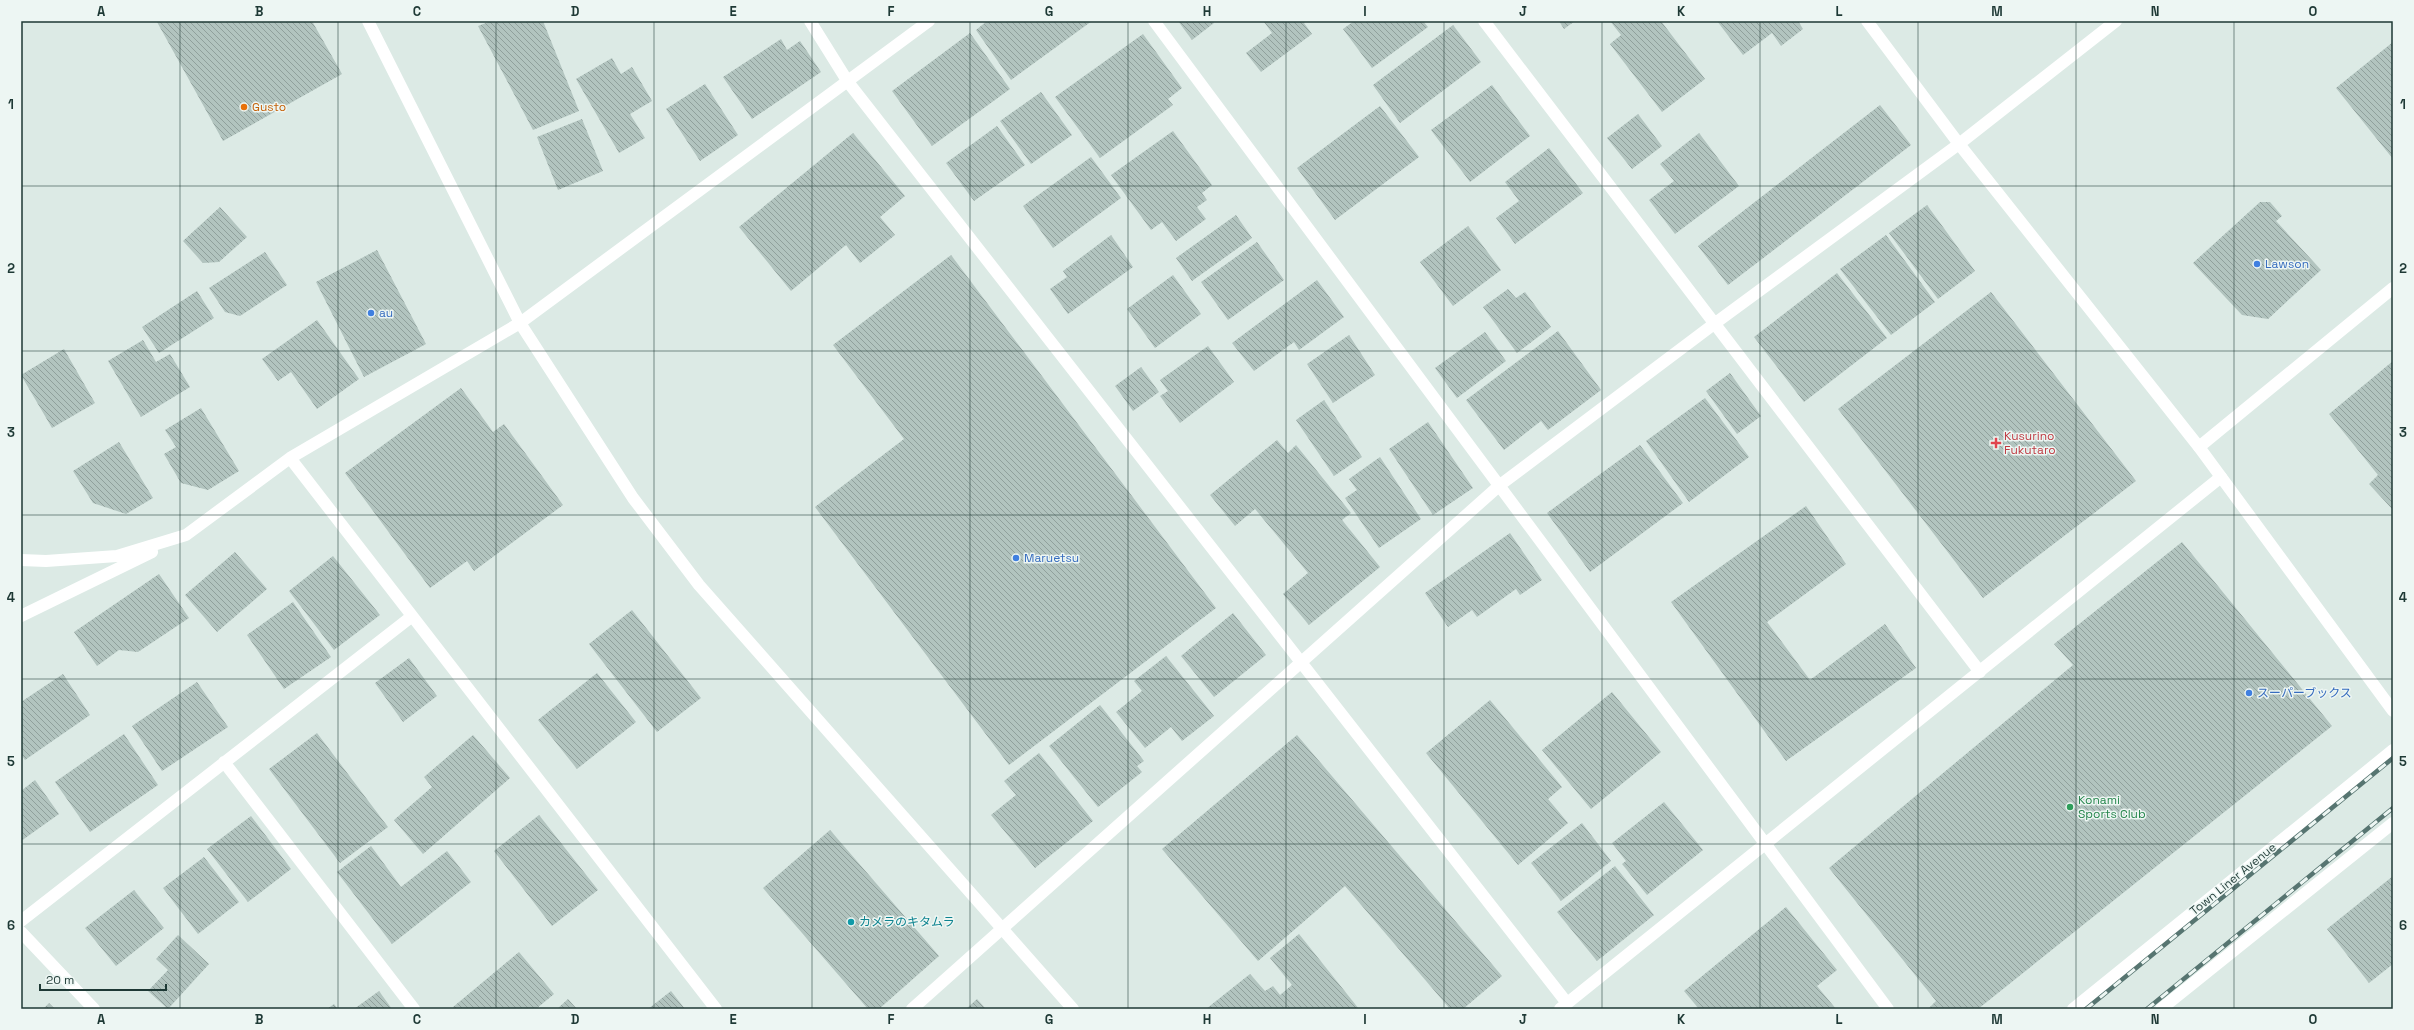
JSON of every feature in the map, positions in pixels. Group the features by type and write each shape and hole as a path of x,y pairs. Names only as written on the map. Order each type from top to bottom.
{"street":[{"path":"368,21 520,323 633,498 699,585 1073,1009"},
{"path":"810,21 848,82 1301,662 1564,1006 2221,478"},
{"path":"21,616 186,535 290,458 520,323 929,21"},
{"path":"1154,21 1888,1009"},
{"path":"1484,21 1980,672"},
{"path":"1867,21 1959,144 2199,447 2393,711"},
{"path":"912,1009 1000,928 1500,485 1714,324 1959,144 2116,21"},
{"path":"2199,447 2393,288"},
{"path":"290,458 411,617 716,1009"},
{"path":"21,560 46,561 117,556 186,535"},
{"path":"21,921 411,617"},
{"name":"Town Liner Avenue","path":"2073,1009 2393,750"},
{"path":"224,762 414,1009"},
{"path":"2161,1009 2393,823"},
{"path":"21,932 94,1009"}],"building":[{"name":"Gusto","path":"312,21 342,74 223,141 157,22"},
{"path":"491,21 543,21 579,111 533,130 478,26"},
{"path":"987,21 1092,21 1011,80 976,30"},
{"path":"1178,21 1213,21 1214,23 1192,40"},
{"path":"1306,21 1304,23 1312,34 1261,72 1246,53 1272,33 1264,22"},
{"path":"1354,21 1423,21 1428,27 1372,68 1343,29"},
{"path":"1559,21 1575,21 1564,29"},
{"path":"1610,21 1661,21 1705,79 1662,112 1610,44 1621,35"},
{"path":"1717,21 1798,21 1803,29 1781,46 1772,33 1743,55"},
{"path":"1453,25 1481,62 1400,123 1373,85"},
{"path":"970,33 1010,89 932,146 892,91"},
{"path":"1143,34 1182,88 1168,99 1173,105 1100,158 1055,97"},
{"path":"781,39 787,50 800,41 821,72 752,119 723,77"},
{"path":"2393,42 2393,159 2336,88"},
{"path":"612,58 621,74 632,67 652,101 630,114 645,138 619,153 576,79"},
{"path":"705,84 738,135 700,161 666,109"},
{"path":"1492,85 1530,136 1470,182 1431,130"},
{"path":"1041,92 1072,135 1031,164 1000,121"},
{"path":"1880,105 1911,145 1728,285 1698,246"},
{"path":"1380,106 1419,157 1335,220 1297,168"},
{"path":"1638,114 1662,146 1632,169 1607,138"},
{"path":"582,119 603,171 558,190 537,137"},
{"path":"997,126 1025,165 974,201 946,163"},
{"path":"1173,131 1212,185 1202,193 1207,200 1197,207 1206,219 1176,241 1162,222 1151,230 1111,175"},
{"path":"853,133 905,196 880,217 895,235 860,263 846,245 791,291 739,227"},
{"path":"1699,133 1739,186 1675,234 1649,200 1674,181 1660,164"},
{"path":"1549,148 1583,193 1515,244 1496,218 1519,201 1505,182"},
{"path":"1091,157 1121,198 1053,248 1023,206"},
{"path":"2260,202 2270,202 2282,216 2276,221 2321,270 2268,319 2242,315 2193,263"},
{"path":"1927,205 1975,271 1938,299 1889,233"},
{"path":"220,207 247,237 219,262 203,263 183,241"},
{"path":"1236,215 1252,238 1192,281 1176,258"},
{"path":"1468,226 1501,270 1453,306 1420,262"},
{"path":"1111,235 1133,267 1068,314 1050,289 1067,277 1063,271"},
{"path":"1886,235 1935,302 1891,335 1840,269"},
{"path":"1257,242 1284,280 1228,320 1201,282"},
{"name":"au","path":"377,250 426,344 364,377 316,282"},
{"path":"265,252 287,285 240,316 225,312 209,288"},
{"name":"Maruetsu","path":"951,255 1216,608 1009,765 815,507 904,439 833,345"},
{"path":"1837,273 1887,338 1804,402 1754,337"},
{"path":"1173,275 1201,314 1155,348 1127,309"},
{"path":"1317,280 1344,317 1299,350 1294,342 1254,371 1232,343"},
{"path":"1508,289 1516,298 1525,292 1551,327 1517,353 1483,307"},
{"path":"197,291 214,318 159,353 142,327"},
{"path":"1991,292 2136,481 1983,598 1838,409"},
{"path":"317,320 359,379 317,409 291,372 278,381 262,359"},
{"path":"1558,331 1601,390 1548,430 1541,421 1504,450 1466,400"},
{"path":"1485,332 1506,361 1457,398 1435,368"},
{"path":"1349,335 1375,375 1333,403 1307,364"},
{"path":"143,340 156,362 170,354 190,387 141,417 108,361"},
{"path":"1208,346 1234,382 1180,423 1160,396 1168,391 1160,380"},
{"path":"64,349 95,403 52,428 21,375"},
{"path":"2393,361 2393,510 2369,484 2378,475 2329,414"},
{"path":"1141,367 1159,392 1133,411 1115,386"},
{"path":"1730,373 1761,416 1737,434 1706,391"},
{"path":"461,388 493,432 504,424 563,505 474,571 467,561 430,588 345,473"},
{"path":"1705,398 1749,457 1689,502 1646,441"},
{"path":"1324,400 1362,457 1334,476 1296,420"},
{"path":"201,408 239,471 208,490 181,483 164,454 176,447 165,430"},
{"path":"1428,422 1473,488 1433,515 1389,449"},
{"path":"1277,440 1288,453 1296,445 1351,513 1342,520 1380,567 1309,625 1283,594 1308,573 1255,509 1235,526 1210,495"},
{"path":"119,442 153,498 126,514 93,503 73,471"},
{"path":"1640,445 1683,503 1590,572 1547,513"},
{"path":"1380,457 1421,519 1379,548 1345,498 1357,490 1349,479"},
{"path":"1806,506 1846,564 1767,622 1810,680 1885,624 1916,668 1786,761 1671,602"},
{"path":"1510,533 1542,580 1520,595 1516,589 1477,617 1472,610 1448,627 1425,593"},
{"path":"2182,542 2332,726 1978,1009 1928,1009 1936,1001 1829,868 2073,665 2054,644"},
{"path":"235,552 267,589 217,632 185,595"},
{"path":"333,556 380,615 334,650 289,591"},
{"path":"159,574 189,618 138,652 119,650 97,666 74,632"},
{"path":"293,602 331,657 284,689 247,635"},
{"path":"632,610 701,698 657,732 589,644"},
{"path":"1233,613 1266,655 1214,697 1181,656"},
{"path":"1166,656 1214,716 1182,741 1171,727 1145,748 1116,712 1142,691 1134,681"},
{"path":"409,658 437,696 403,722 375,683"},
{"path":"597,673 636,722 577,769 538,720"},
{"path":"63,674 90,715 25,760 21,754 21,702"},
{"path":"197,682 228,727 162,771 132,726"},
{"path":"1612,692 1661,752 1591,809 1542,750"},
{"path":"1490,700 1562,787 1548,799 1568,823 1518,865 1426,753"},
{"path":"1100,705 1144,761 1137,766 1142,772 1098,807 1049,746"},
{"path":"317,733 388,827 340,863 269,769"},
{"path":"124,734 158,785 90,832 55,782"},
{"path":"473,735 510,778 423,854 394,820 432,787 424,777"},
{"path":"1297,735 1502,976 1463,1009 1450,1009 1345,886 1258,961 1162,849"},
{"path":"1039,753 1093,821 1035,868 991,815 1016,795 1004,781"},
{"path":"35,780 59,814 21,841 21,791"},
{"path":"1664,802 1703,850 1647,895 1622,864 1626,861 1612,843"},
{"path":"539,815 598,890 552,926 494,851"},
{"path":"251,816 291,869 248,902 207,849"},
{"path":"1582,823 1611,861 1561,901 1531,863"},
{"name":"カメラのキタムラ","path":"830,830 939,956 879,1009 868,1009 763,888"},
{"path":"371,846 401,887 447,851 471,882 392,944 337,872"},
{"path":"204,857 239,902 198,934 163,888"},
{"path":"1615,866 1654,915 1597,961 1557,912"},
{"path":"2393,876 2393,964 2369,983 2327,929"},
{"path":"134,890 164,928 116,966 85,928"},
{"path":"1786,907 1837,970 1817,986 1836,1009 1699,1009 1684,991"},
{"path":"1299,934 1359,1009 1206,1009 1250,974 1265,991 1273,986 1280,995 1292,985 1270,958"},
{"path":"178,935 209,964 168,1009 148,991 168,970 156,959"},
{"path":"519,952 554,994 536,1009 454,1009 453,1007"},
{"path":"379,991 392,1009 354,1009"},
{"path":"671,991 685,1009 648,1009"},
{"path":"568,999 577,1009 557,1009"},
{"path":"977,999 986,1009 966,1009"},
{"path":"49,1003 55,1009 43,1009"},
{"path":"334,1004 338,1009 327,1009"}],"railway":[{"path":"2086,1009 2393,758"},
{"path":"2147,1009 2393,808"}],"place":[{"name":"Gusto","path":"244,107"},
{"name":"Lawson","path":"2257,264"},
{"name":"au","path":"371,313"},
{"name":"Kusurino Fukutaro","path":"1996,443"},
{"name":"Maruetsu","path":"1016,558"},
{"name":"スーパーブックス","path":"2249,693"},
{"name":"Konami Sports Club","path":"2070,807"},
{"name":"カメラのキタムラ","path":"851,922"}]}
